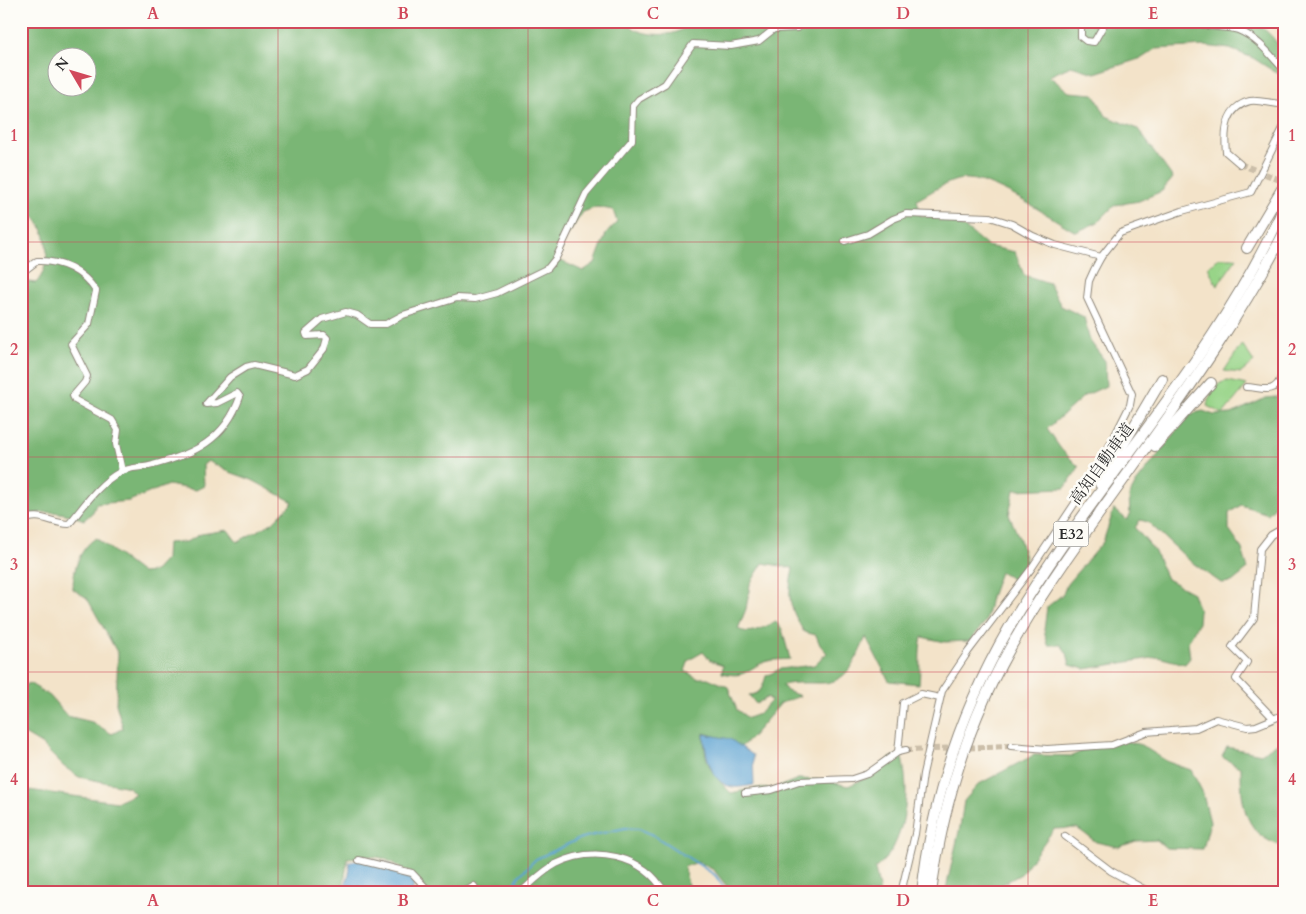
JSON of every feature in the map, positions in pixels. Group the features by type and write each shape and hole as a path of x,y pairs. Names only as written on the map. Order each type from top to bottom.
{"highway":[{"path":"1247,248 1285,184"},
{"name":"高知自動車道","path":"922,893 931,831 941,792 968,712 1008,630 1058,553 1210,337 1259,256 1285,205"},
{"name":"高知自動車道","path":"931,893 941,832 951,793 978,716 1019,632 1066,559 1219,343 1254,287 1285,231"},
{"path":"1058,553 1162,379"},
{"path":"1066,559 1149,453 1211,383"}],"street":[{"path":"21,520 44,517 61,524 69,524 95,492 122,471 183,456 203,446 219,434 240,397 237,393 217,403 206,404 230,377 246,367 254,365 295,375 308,369 324,349 328,338 324,335 307,336 306,333 311,326 332,314 346,312 357,315 370,324 386,324 403,315 457,298 475,299 497,293 548,268 556,258 586,194 632,140 633,106 639,99 665,84 693,44 731,46 759,41 774,29 797,28 805,21"},
{"path":"1081,21 1081,38 1094,42 1106,21"},
{"path":"1196,21 1203,26 1229,28 1249,36 1285,71"},
{"path":"1240,164 1226,152 1225,137 1229,118 1238,107 1251,101 1273,105 1285,104"},
{"path":"901,893 915,834 923,774 940,698 949,678 1031,569 1079,497 1111,443 1130,405 1132,394 1087,298 1089,281 1101,257 1120,233 1182,211 1251,192 1285,124"},
{"path":"845,242 868,234 893,218 906,214 990,217 1006,221 1033,236 1055,245 1101,257"},
{"path":"21,273 37,261 60,264 74,268 91,282 96,290 88,324 71,344 87,376 73,396 75,400 112,420 118,430 116,444 122,471"},
{"path":"1246,387 1269,390 1276,387 1281,377"},
{"path":"1274,718 1236,679 1247,662 1232,647 1254,618 1260,549 1271,535 1285,527"},
{"path":"745,793 772,790 799,781 852,778 867,774 902,751 903,703 921,694 940,698"},
{"path":"1011,746 1047,749 1092,747 1120,743 1146,732 1196,728 1216,719 1247,727 1256,726 1285,714"},
{"path":"1065,836 1111,871 1150,893"},
{"path":"520,893 557,864 592,854 623,858 638,864 655,877 665,893"},
{"path":"359,860 412,873 431,893"},
{"path":"463,893 474,886 478,893"}],"green space":[{"path":"21,21 628,21 631,26 642,32 649,34 671,34 699,21 1254,21 1273,38 1281,50 1285,65 1285,74 1275,72 1253,58 1230,49 1205,46 1156,49 1142,58 1095,73 1071,66 1049,76 1069,92 1094,94 1106,116 1138,129 1173,178 1162,191 1139,201 1115,205 1098,222 1076,232 1004,190 974,180 962,179 950,182 917,200 921,216 946,218 968,230 987,246 1015,252 1024,275 1049,283 1061,306 1084,317 1090,341 1105,361 1106,386 1084,396 1047,429 1061,449 1079,467 1065,488 1014,490 1009,515 1020,540 1027,564 1014,580 1000,572 991,597 986,621 970,641 945,642 922,637 919,684 889,681 866,637 850,669 838,679 830,682 782,685 787,691 800,696 781,703 750,739 736,751 728,740 704,733 707,760 713,773 731,793 756,788 773,789 798,779 823,780 848,786 871,776 890,758 901,754 904,766 906,801 902,825 893,848 875,869 880,893 732,893 714,870 698,862 684,867 690,893 421,893 410,872 385,859 367,857 348,858 342,893 21,893 21,789 117,802 135,794 129,787 79,777 63,766 41,744 21,732 21,688 29,683 50,696 67,716 92,722 112,734 123,728 116,704 118,654 87,598 73,589 78,560 85,548 96,538 142,573 154,572 166,559 167,543 186,542 201,534 228,530 237,542 272,523 293,502 252,480 227,471 208,461 203,465 204,486 196,490 168,485 129,501 96,504 93,512 84,520 53,512 38,513 21,518 21,281 36,283 44,271 47,255 43,232 34,216 21,204","holes":["597,207 613,210 617,222 606,234 595,263 583,271 559,260 562,243 583,212","763,563 793,568 790,594 795,616 804,632 816,635 820,645 827,653 814,665 780,669 766,676 759,692 749,695 756,704 768,697 771,701 759,714 748,718 737,710 728,687 708,678 697,678 685,671 689,660 703,652 710,660 723,665 722,673 735,675 744,673 762,663 790,659 782,629 776,622 748,632 738,629 746,609 750,584"]},
{"path":"1219,258 1237,258 1217,286 1208,267"},
{"path":"1242,344 1254,362 1241,373 1224,371"},
{"path":"1228,381 1247,385 1223,414 1207,406 1213,389"},
{"path":"1285,396 1285,455 1281,459 1285,467 1285,496 1268,514 1241,505 1229,513 1229,530 1242,549 1248,569 1232,582 1221,583 1190,561 1148,522 1140,520 1135,528 1154,550 1167,579 1193,593 1199,611 1198,623 1188,642 1190,658 1185,664 1158,657 1085,669 1070,665 1067,653 1061,645 1048,645 1044,630 1047,607 1063,594 1067,584 1103,542 1114,509 1127,520 1130,515 1129,496 1136,483 1190,414 1203,411 1214,415 1231,414 1266,398"},
{"path":"1122,740 1141,745 1168,762 1191,770 1202,791 1210,822 1203,849 1166,848 1157,840 1136,841 1119,847 1096,842 1077,828 1054,829 1021,874 986,893 945,893 964,801 979,784 1034,755 1072,756 1089,748"},
{"path":"1282,740 1285,741 1285,847 1271,842 1253,827 1244,806 1241,768 1222,757 1227,747 1261,754"}],"water":[{"path":"704,734 730,739 753,755 754,785 733,787 725,785 719,780 710,766"},
{"path":"364,858 387,863 415,880 412,893 344,893 350,867 349,862"}],"waterway":[{"path":"510,893 519,876 536,859 581,838 625,828 639,829 653,835 715,875 728,893"}],"tunnel":[{"path":"1240,164 1285,182"},
{"path":"906,750 1011,746"}]}
